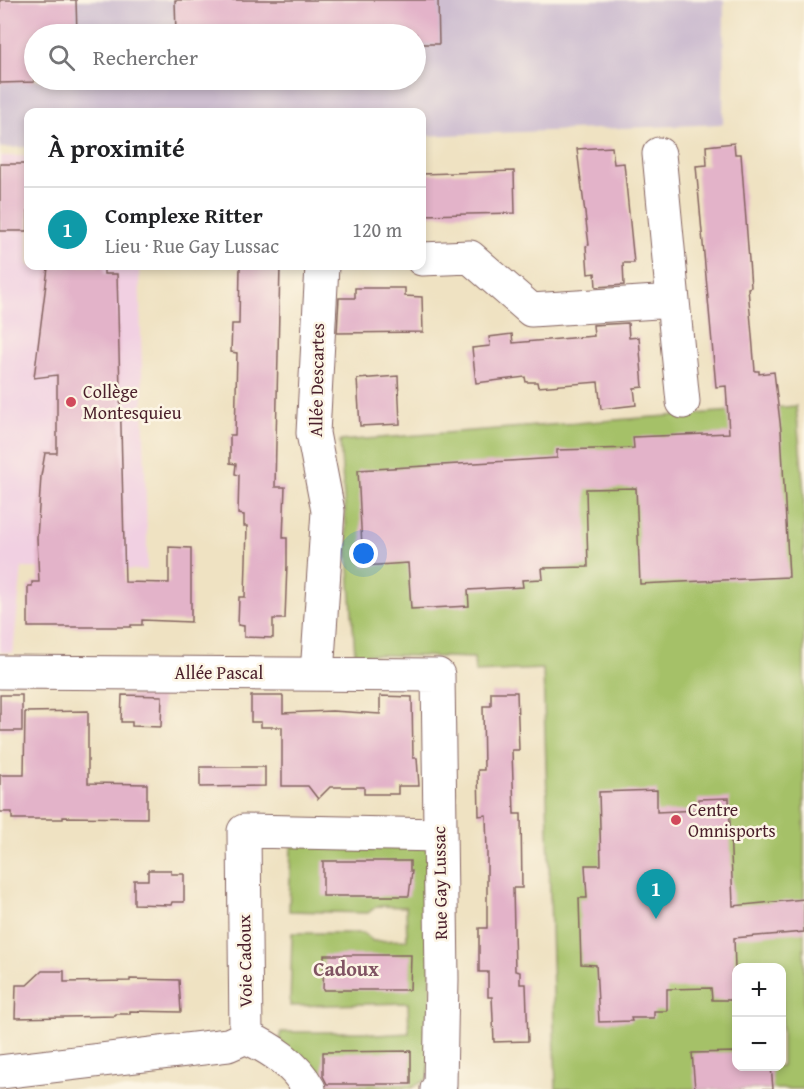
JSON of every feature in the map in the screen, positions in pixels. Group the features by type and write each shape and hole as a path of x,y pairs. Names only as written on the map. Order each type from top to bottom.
{"street":[{"path":"659,154 683,402"},
{"path":"426,259 470,257 531,310 673,301"},
{"name":"Allée Descartes","path":"317,674 328,511 313,433 321,270"},
{"name":"Allée Pascal","path":"0,672 438,675"},
{"name":"Rue Gay Lussac","path":"438,675 442,979 438,1087"},
{"name":"Voie Cadoux","path":"246,1037 244,831 440,835"},
{"path":"0,1072 228,1045 246,1037 271,1048 302,1076 309,1089"}],"shaded area":[{"path":"0,0 724,0 723,124 426,136 426,108 24,108 24,147 0,148"},
{"name":"Collège Montesquieu","path":"0,156 24,156 24,270 139,270 147,570 22,568 13,653 0,652"}],"green space":[{"name":"Centre Omnisports","path":"796,406 804,492 804,1089 556,1089 543,669 475,672 474,658 355,654 340,441"},
{"path":"291,844 432,845 430,1077 412,1088 316,1087 279,1039 281,1032 366,1032 377,1035 409,1033 408,1003 290,1006 292,933 363,933 373,941 407,940 406,907 377,906 368,913 289,911"}],"building":[{"path":"0,0 76,0 77,24 24,24 24,82 0,83"},
{"path":"175,0 438,0 439,44 426,44 426,24 176,24"},
{"path":"734,143 735,154 741,154 755,371 759,371 759,374 774,372 781,430 789,577 640,584 636,488 586,489 588,567 542,568 543,579 522,580 523,587 468,590 469,606 411,609 408,563 363,566 358,470 557,458 557,450 634,448 633,437 729,433 726,386 716,387 696,166 707,165 706,146"},
{"path":"612,147 614,164 624,163 634,263 623,263 624,285 596,287 595,273 588,274 586,246 589,245 577,149"},
{"path":"0,164 24,164 24,231 0,231"},
{"path":"514,171 515,213 426,215 426,174"},
{"path":"48,270 104,270 104,274 117,274 125,582 169,583 169,547 191,548 191,622 142,620 142,625 131,625 131,627 28,627 28,586 32,586 32,582 39,582 37,538 41,476 45,453 57,453 57,375 34,378"},
{"path":"240,270 280,270 275,487 285,487 283,538 287,538 287,564 285,619 273,619 273,638 244,637 244,626 238,625 239,597 245,597 247,526 244,526 244,515 238,514 239,475 235,474 236,464 230,463 230,435 235,435 237,353 231,352 232,324 239,324"},
{"path":"355,288 405,288 405,296 422,297 423,332 337,333 339,298 355,298"},
{"path":"628,323 629,338 639,337 643,387 634,388 636,405 601,409 598,382 538,387 537,382 526,382 525,377 476,383 472,348 490,346 489,337 512,334 513,343 594,336 593,325"},
{"path":"398,376 400,424 360,426 357,379"},
{"path":"491,692 517,692 519,750 512,750 514,814 521,814 522,888 513,888 515,971 520,972 520,984 526,984 528,1041 494,1042 492,997 488,997 488,972 479,972 479,928 487,928 487,854 486,815 479,816 478,770 484,770 483,706 491,706"},
{"path":"0,695 22,695 22,731 0,731"},
{"path":"122,695 162,696 161,727 132,726 132,722 121,722"},
{"path":"251,696 283,696 283,713 332,711 380,714 380,696 412,697 413,758 417,758 419,786 398,786 398,794 364,794 364,787 330,787 318,799 308,786 282,786 282,727 261,727 261,722 251,722"},
{"path":"88,711 88,783 147,784 147,818 12,819 12,812 0,812 0,775 24,775 25,712"},
{"path":"200,767 265,767 265,786 200,787"},
{"path":"657,790 657,812 698,810 698,799 729,798 733,906 804,899 804,932 734,938 732,1000 712,1000 711,988 667,989 667,1011 654,1011 654,1018 599,1022 596,965 581,964 579,898 587,898 585,865 601,865 599,792"},
{"path":"323,861 410,861 410,871 412,871 409,896 323,896"},
{"path":"148,870 171,870 171,874 184,874 184,902 172,902 171,905 134,904 134,880 148,880"},
{"path":"324,955 411,955 410,990 323,990"},
{"path":"42,971 64,971 64,982 130,981 130,979 179,980 181,1012 130,1011 130,1014 115,1014 115,1016 15,1018 16,985 27,985"},
{"path":"411,1051 411,1084 327,1084 323,1076 323,1052"},
{"path":"732,1052 732,1071 771,1071 773,1089 695,1089 692,1053"}],"place":[{"name":"Collège Montesquieu","path":"71,402"},
{"name":"Centre Omnisports","path":"676,820"},
{"name":"Complexe Ritter","path":"656,919"}],"district":[{"name":"Cadoux","path":"346,969"}]}
